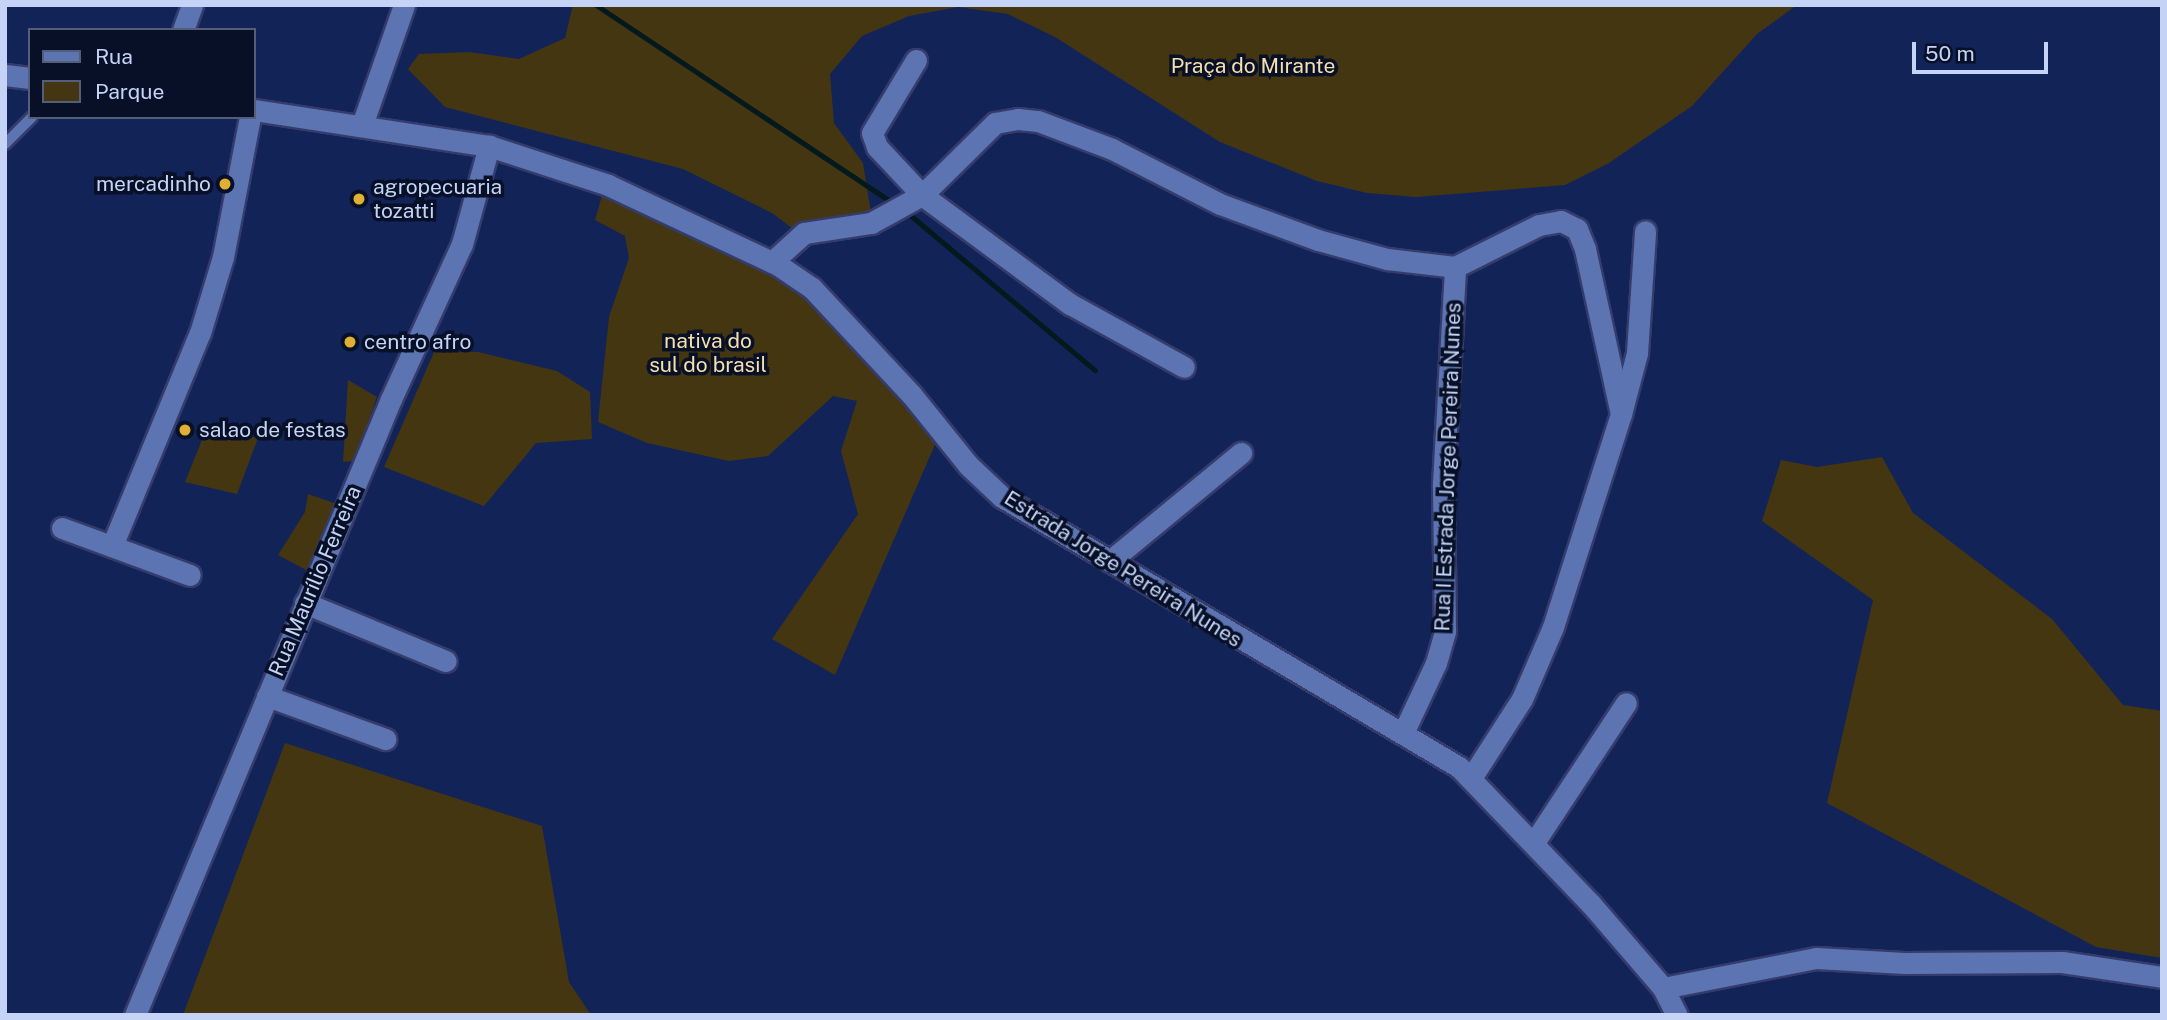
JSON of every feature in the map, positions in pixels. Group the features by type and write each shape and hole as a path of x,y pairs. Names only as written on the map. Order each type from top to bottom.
{"street":[{"path":"184,28 191,5"},
{"path":"362,125 404,5"},
{"path":"916,60 873,133 877,148 922,195 1070,304 1184,366"},
{"path":"5,75 28,78"},
{"name":"Estrada Jorge Pereira Nunes","path":"256,110 489,146 608,185 772,262 812,288 911,394 968,465 1002,497 1265,656 1404,731 1471,779 1535,841 1663,988 1677,1015"},
{"path":"112,546 200,333 223,257 250,119"},
{"path":"772,262 804,233 871,223 922,195 995,123 1018,119 1038,121 1112,149 1220,204 1318,240 1387,259 1455,267 1539,225 1560,221 1577,229 1585,248 1621,414"},
{"name":"Rua Maurílio Ferreira","path":"135,1015 201,865 306,603 462,244 489,146"},
{"path":"1471,779 1522,699 1553,627 1621,414 1637,353 1645,231"},
{"name":"Rua I Estrada Jorge Pereira Nunes","path":"1404,731 1436,663 1445,631 1443,484 1455,267"},
{"path":"1110,561 1241,453"},
{"path":"62,528 190,575"},
{"path":"306,603 446,661"},
{"path":"267,696 385,739"},
{"path":"1535,841 1626,703"},
{"path":"1663,988 1816,958 1904,963 2062,962 2162,977"}],"lane":[{"path":"5,144 30,119"}],"green space":[{"name":"Praça do Mirante","path":"573,5 1797,5 1757,34 1692,106 1609,163 1565,185 1416,197 1367,193 1317,181 1220,142 1055,37 1008,14 958,7 909,16 862,36 830,74 834,123 863,163 871,213 804,237 772,213 683,169 445,107 408,69 419,54 469,52 519,59 565,38"},
{"name":"nativa do sul do brasil","path":"603,192 790,282 845,325 937,440 835,675 772,639 858,514 841,451 857,401 833,396 768,456 729,461 647,443 598,422 609,317 629,258 625,236 595,220"},
{"path":"434,352 478,352 557,371 590,392 592,439 536,443 484,506 384,467"},
{"path":"348,380 377,397 355,461 343,462"},
{"path":"208,425 258,438 237,494 185,482"},
{"path":"1882,457 1913,513 2052,619 2123,705 2162,711 2162,958 2096,947 1827,803 1873,600 1762,521 1781,460 1817,467"},
{"path":"308,494 340,505 308,571 278,555 305,512"},
{"path":"285,743 542,826 569,982 591,1015 183,1015"}],"waterway":[{"path":"596,5 893,203"},
{"path":"904,210 1095,370"}],"place":[{"name":"mercadinho","path":"225,184"},
{"name":"agropecuaria tozatti","path":"359,199"},
{"name":"centro afro","path":"350,342"},
{"name":"salao de festas","path":"185,430"}]}
